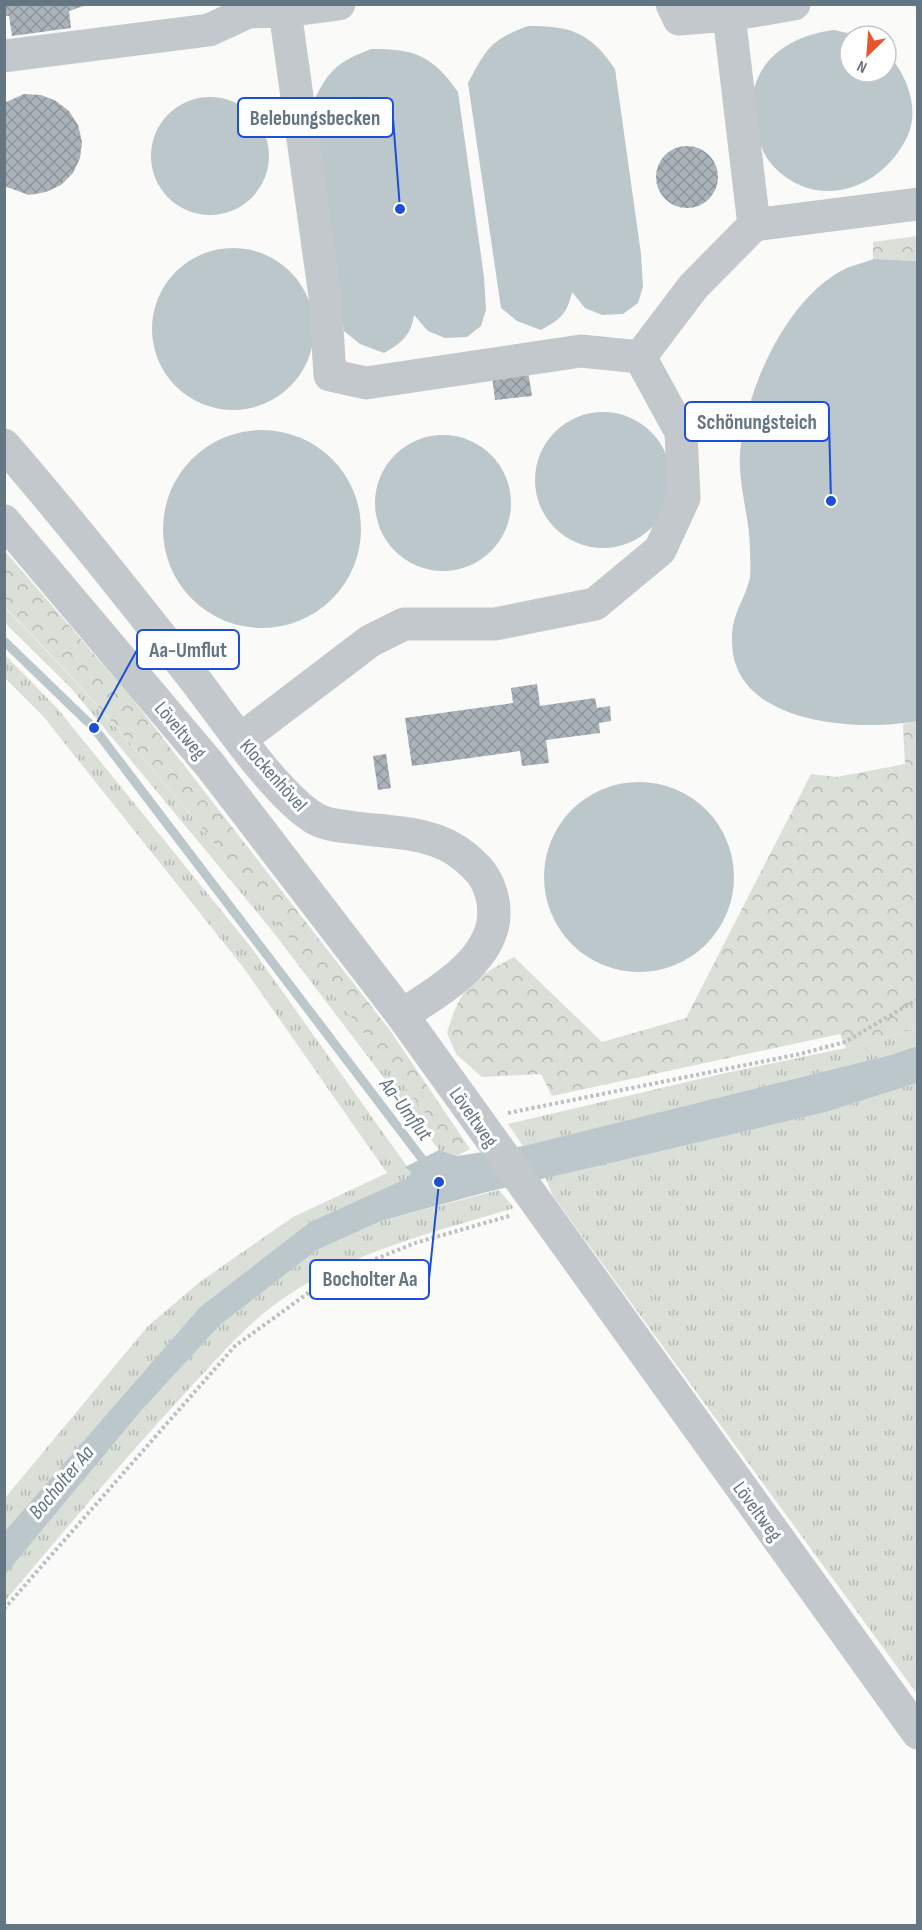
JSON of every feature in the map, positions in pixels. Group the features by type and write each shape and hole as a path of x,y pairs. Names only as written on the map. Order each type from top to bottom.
{"street":[{"path":"4,56 209,30 247,8 285,11 339,4"},
{"path":"672,4 679,19 729,15 794,4"},
{"path":"285,11 326,296 330,375 366,383 581,351 640,357"},
{"path":"729,15 754,225"},
{"path":"640,357 693,287 754,225 918,204"},
{"path":"241,739 370,641 404,624 495,624 595,604 660,550 684,498 681,432 640,357"},
{"name":"Klockenhövel","path":"4,445 86,539 285,793 316,820 334,825 417,835 451,845 482,872 491,893 494,910 483,949 453,981 402,1015"},
{"name":"Löveltweg","path":"4,521 210,765 402,1015 918,1733"}],"path":[{"path":"483,1128 845,1042 918,999"},
{"path":"4,1609 235,1346 329,1278 415,1243 536,1204"}],"green space":[{"path":"917,236 917,261 873,259 873,242"},
{"path":"4,550 131,697 389,1029 470,1149 447,1141 234,867 179,800 65,670 5,607"},
{"path":"4,607 122,734 178,800 287,935 447,1141 470,1149 457,1156 439,1150 270,928 71,688 5,623"},
{"path":"5,655 57,708 250,946 411,1172 409,1178 389,1189 310,1222 200,1307 5,1531 5,1498 148,1326 201,1281 293,1217 387,1173 243,967 43,716 5,678"},
{"path":"917,721 917,1028 846,1048 840,1034 552,1096 541,1074 482,1077 456,1054 447,1033 463,994 487,972 514,957 602,1042 686,1018 811,774 837,777 905,764 903,724"},
{"path":"917,1028 917,1046 890,1055 523,1146 508,1124 721,1074 846,1048"},
{"path":"917,1083 917,1694 553,1196 545,1177 826,1112"},
{"path":"499,1190 514,1208 422,1235 362,1257 305,1285 278,1302 231,1344 164,1417 5,1601 5,1575 140,1412 220,1325 317,1250 381,1221"}],"water":[{"path":"528,26 556,28 578,34 597,47 615,69 641,254 643,287 638,303 623,314 602,315 585,308 572,292 568,306 562,315 554,323 541,330 517,321 501,308 468,83 485,53 497,41"},
{"path":"838,31 838,84 898,84 898,67 912,102 908,135 897,153 883,169 867,181 849,188 830,191 811,189 792,181 774,167 760,143 752,103 755,85 761,71 770,60 792,43 819,33"},
{"path":"371,49 400,51 421,57 440,70 458,92 484,277 486,310 481,326 467,337 445,338 428,331 414,315 411,328 405,338 384,353 360,344 344,331 311,106 323,84 340,64"},
{"path":"210,97 233,101 252,114 265,133 269,156 265,179 252,198 233,211 210,215 187,211 168,198 155,179 151,156 155,133 168,114 187,101"},
{"path":"233,248 249,249 264,254 291,271 308,298 313,313 313,345 308,360 291,387 264,404 249,409 233,410 217,409 202,404 175,387 158,360 153,345 152,329 153,313 158,298 175,271 202,254 217,249"},
{"path":"873,259 917,261 917,721 863,725 833,723 803,717 775,706 753,691 738,670 732,632 750,574 749,538 740,454 743,430 759,376 786,325 803,303 822,284 843,270"},
{"path":"603,412 629,417 651,432 666,454 671,480 666,506 651,528 629,543 603,548 577,543 555,528 540,506 535,480 540,454 555,432 577,417"},
{"path":"252,430 272,430 309,441 339,466 354,491 361,519 357,558 350,576 325,606 309,617 291,624 272,628 252,628 215,617 185,592 174,576 167,558 163,539 163,519 174,482 199,452 215,441 233,434"},
{"path":"443,435 469,440 491,455 506,477 511,503 506,529 491,551 469,566 443,571 417,566 395,551 380,529 375,503 380,477 395,455 417,440"},
{"path":"630,782 648,782 684,793 706,810 718,824 727,841 734,877 727,913 718,930 706,944 684,961 667,968 648,972 630,972 594,961 572,944 560,930 548,905 544,886 544,868 555,832 572,810 586,798 611,786"},
{"path":"917,1046 917,1083 826,1112 483,1193 381,1221 317,1250 220,1325 140,1412 5,1575 5,1531 200,1307 310,1222 408,1178 411,1172 405,1167 439,1150 457,1156 523,1146 890,1055"}],"building":[{"path":"4,4 89,4 69,11 71,28 12,36 9,16 4,16"},
{"path":"24,94 41,95 56,101 69,111 78,125 82,142 80,158 73,173 61,185 46,192 29,195 4,186 4,103"},
{"path":"687,146 699,148 709,155 716,165 718,177 716,189 709,199 699,206 687,208 675,206 665,199 658,189 656,177 658,165 665,155 675,148"},
{"path":"528,371 532,396 495,400 492,376"},
{"path":"537,684 540,706 595,698 597,708 610,706 611,721 599,723 600,733 546,740 549,763 522,766 520,751 412,766 405,718 513,703 511,688"},
{"path":"386,754 391,788 378,790 373,756"}],"waterway":[{"name":"Aa-Umflut","path":"4,641 94,728 429,1168"}],"place":[{"name":"Belebungsbecken","path":"400,209"},
{"name":"Schönungsteich","path":"831,501"},
{"name":"Aa-Umflut","path":"94,728"},
{"name":"Bocholter Aa","path":"439,1182"}]}
